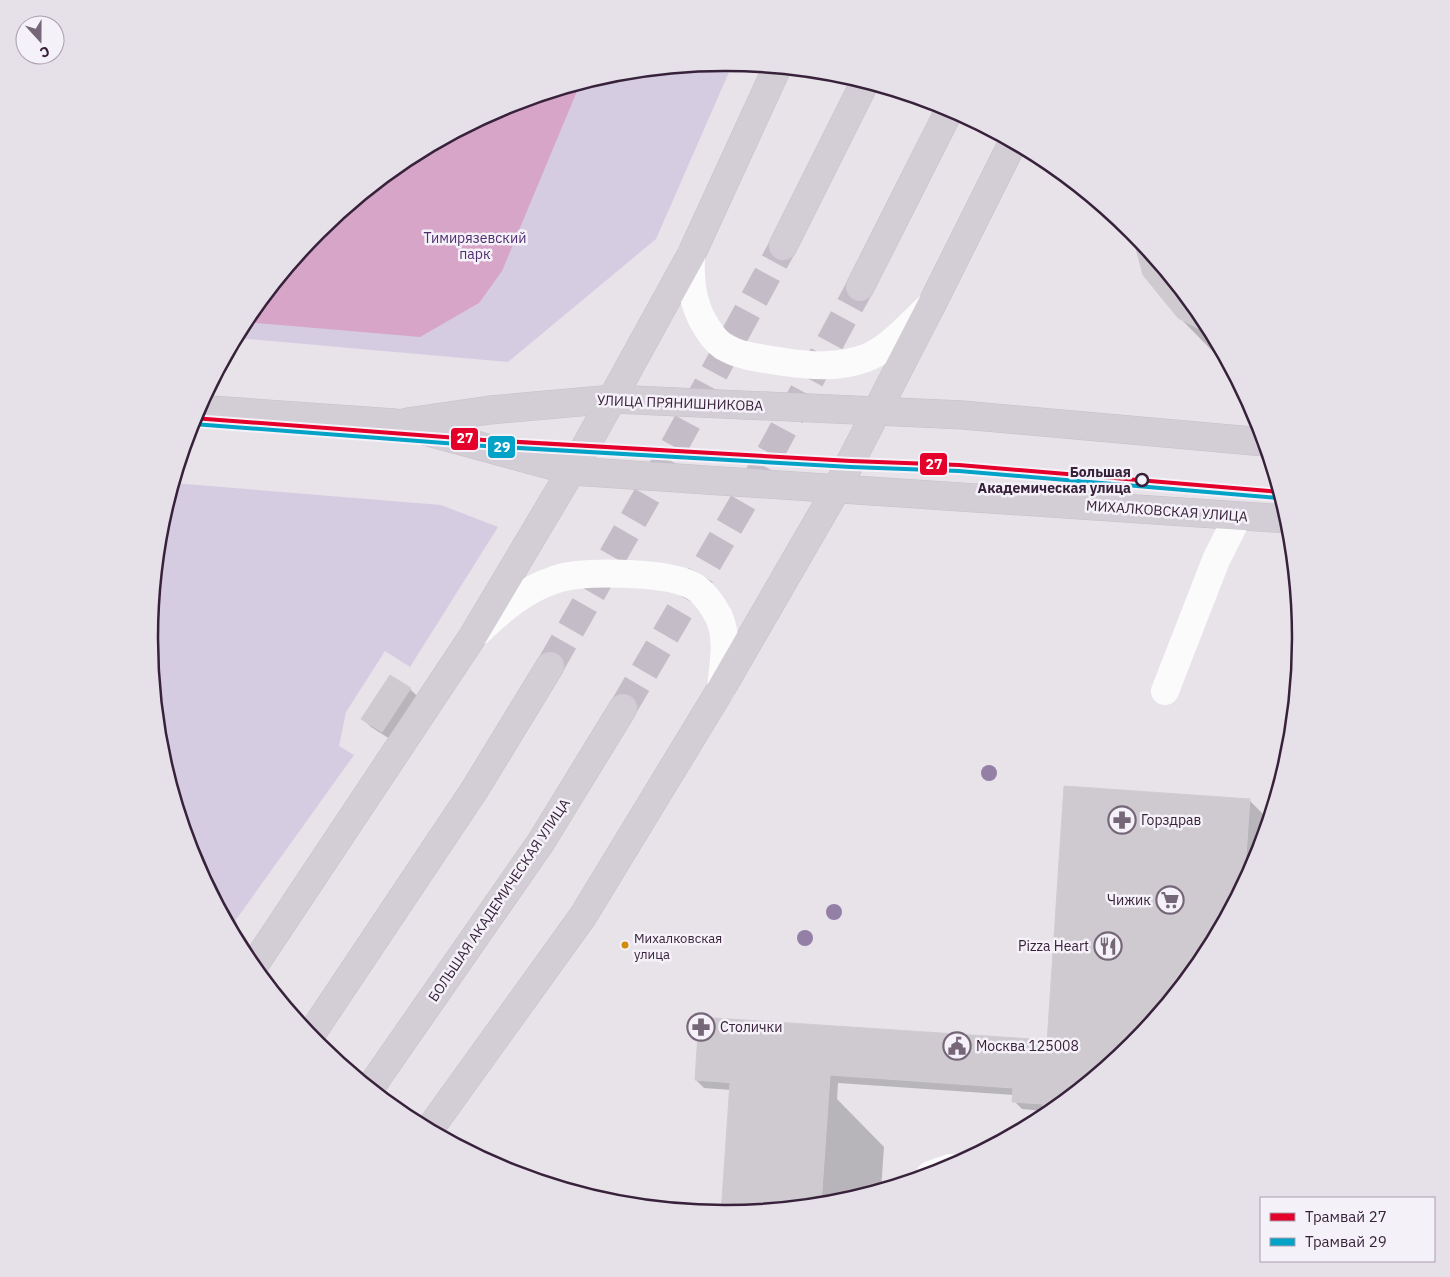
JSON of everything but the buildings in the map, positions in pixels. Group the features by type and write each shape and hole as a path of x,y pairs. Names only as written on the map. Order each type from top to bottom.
{"main road":[{"path":"258,960 474,636 572,471 691,255 775,73"},
{"path":"783,246 861,88"},
{"path":"860,287 946,116"},
{"path":"433,1125 588,907 721,689 836,490 1010,148"},
{"name":"УЛИЦА ПРЯНИШНИКОВА","path":"395,423 490,410 612,399 877,411"},
{"name":"УЛИЦА ПРЯНИШНИКОВА","path":"206,410 395,423 572,471 836,490"},
{"path":"877,411 963,415 1257,441"},
{"name":"МИХАЛКОВСКАЯ УЛИЦА","path":"836,490 1279,518"},
{"path":"314,1030 475,789 550,666"},
{"name":"БОЛЬШАЯ АКАДЕМИЧЕСКАЯ УЛИЦА","path":"373,1083 541,842 623,708"}],"street":[{"path":"691,255 690,278 693,300 701,319 713,336 728,350 752,357 812,366 843,364 867,357 885,348 932,304"},
{"path":"1165,691 1216,560 1238,516"},
{"path":"474,636 500,611 522,594 554,579 611,574 658,576 690,584 706,597 719,618 725,648 721,689"}],"green space":[{"name":"Тимирязевский парк","path":"729,71 656,239 508,362 244,339 275,293 324,237 380,188 441,147 508,114 578,91 614,82 651,76 688,72"},
{"path":"180,484 441,505 498,527 410,667 385,651 346,712 339,746 354,755 234,922 216,889 188,821 177,785 163,713 159,676 159,601 169,528"}],"shaded area":[{"path":"577,91 502,271 479,303 420,337 253,323 275,293 324,237 380,188 441,147 474,130 508,114"}],"tunnel":[{"path":"550,666 656,480 783,246"},
{"path":"623,708 751,489 860,287"}],"tram line":[{"name":"27","path":"202,419 484,440 851,461 959,465 1273,491"},
{"name":"29","path":"200,425 484,446 851,467 959,471 1274,498"}],"place":[{"name":"Большая Академическая улица","path":"1142,480"},
{"name":"Горздрав","path":"1122,820"},
{"name":"Чижик","path":"1170,900"},
{"name":"Михалковская улица","path":"625,945"},
{"name":"Pizza Heart","path":"1108,946"},
{"name":"Столички","path":"701,1027"},
{"name":"Москва 125008","path":"957,1046"}]}
